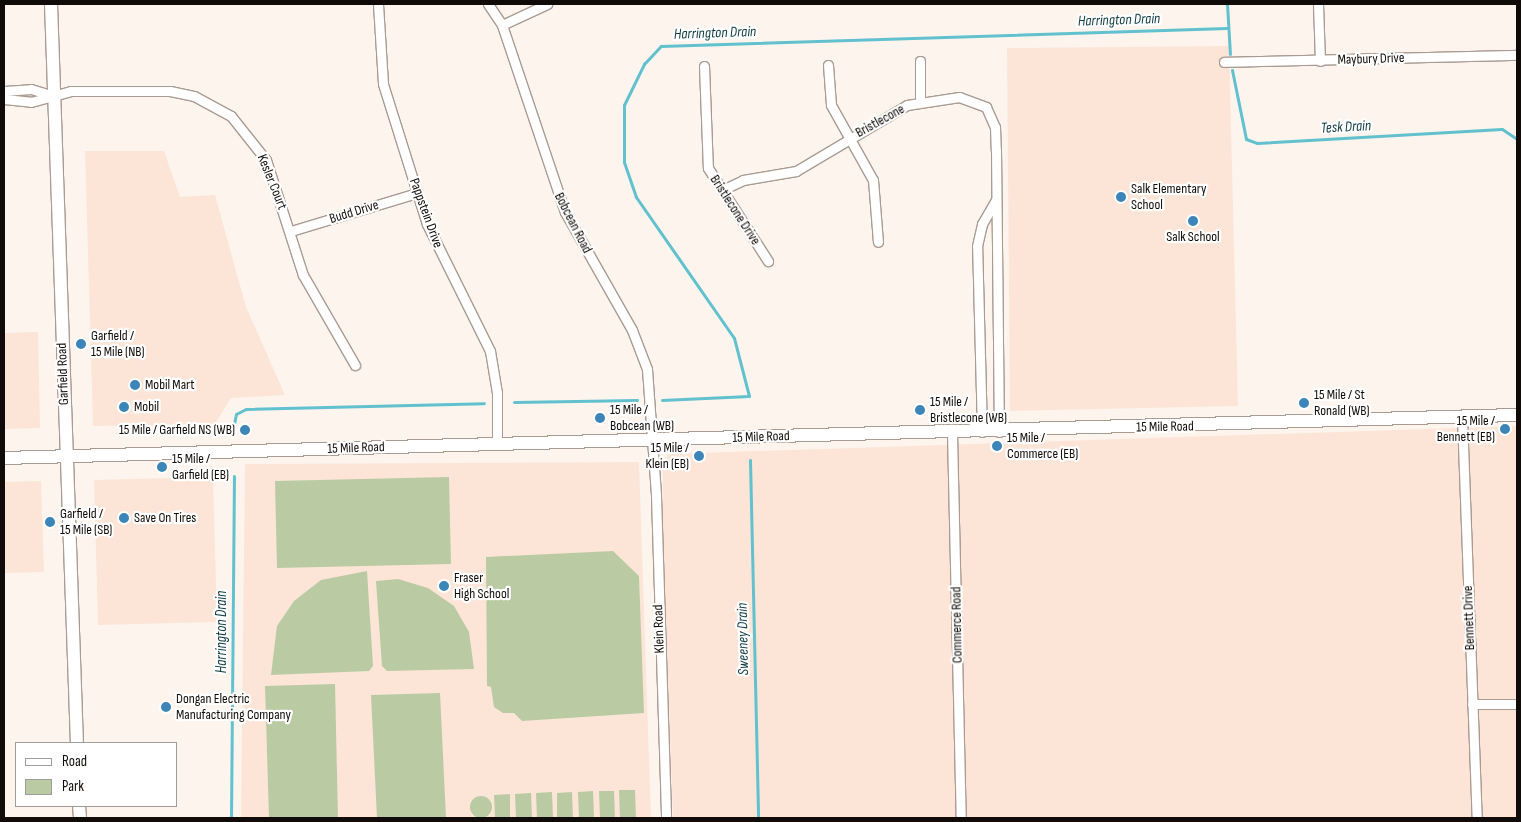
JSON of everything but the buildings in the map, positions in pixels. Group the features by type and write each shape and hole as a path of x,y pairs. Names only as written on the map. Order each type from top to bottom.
{"main road":[{"name":"Garfield Road","path":"51,4 77,742"},
{"name":"15 Mile Road","path":"4,458 999,432 1517,414"}],"street":[{"name":"Pappstein Drive","path":"378,4 384,84 417,193 437,246 490,351 497,393 497,444"},
{"name":"Bobcean Road","path":"488,4 502,26 552,182 642,353 650,386 652,440"},
{"path":"502,26 547,4"},
{"path":"1318,4 1320,61"},
{"name":"Maybury Drive","path":"1224,62 1517,55"},
{"path":"920,62 920,102"},
{"path":"828,64 831,105 873,180 878,242"},
{"name":"Bristlecone Drive","path":"704,66 708,168 768,261"},
{"name":"Kesler Court","path":"54,96 139,88 194,96 216,105 256,144 291,231 311,293 355,365"},
{"path":"4,91 31,89 54,96"},
{"path":"4,99 31,102 54,96"},
{"name":"Bristlecone","path":"722,190 742,180 796,171 894,110 920,102 959,97 986,107 995,128 999,432"},
{"name":"Budd Drive","path":"291,231 417,193"},
{"path":"982,432 977,246 982,224 997,197"},
{"name":"Bennett Drive","path":"1462,417 1477,818"},
{"name":"Commerce Road","path":"952,433 961,818"},
{"name":"Klein Road","path":"652,440 666,818"},
{"path":"1472,704 1517,704"}],"shaded area":[{"name":"Salk Elementary School","path":"1229,46 1238,406 1010,411 1007,48"},
{"path":"85,151 164,151 180,197 215,195 246,307 285,395 231,398 215,424 93,426"},
{"path":"38,332 40,428 4,429 4,333"},
{"path":"1517,426 1517,818 673,818 663,532 663,464 668,454"},
{"name":"Fraser High School","path":"639,462 651,818 241,818 245,464"},
{"path":"213,477 217,622 98,625 94,480"},
{"path":"41,481 44,572 4,573 4,482"}],"green space":[{"path":"449,477 451,564 277,568 275,481"},
{"path":"613,551 639,576 644,713 522,721 514,713 503,713 494,707 491,687 487,686 486,557"},
{"path":"367,571 373,666 369,671 271,675 277,626 294,601 321,580"},
{"path":"398,579 428,588 454,606 469,632 474,669 387,671 382,666 376,581"},
{"path":"335,684 338,818 269,818 265,686"},
{"path":"440,693 446,818 377,818 371,695"},
{"path":"619,790 635,790 636,818 620,818"},
{"path":"593,791 594,818 579,818 578,792"},
{"path":"599,791 614,791 615,818 600,818"},
{"path":"552,792 553,818 537,818 536,793"},
{"path":"572,792 573,818 557,818 557,793"},
{"path":"531,793 532,818 516,818 515,794"},
{"path":"510,794 510,818 495,818 494,795"},
{"path":"481,796 489,799 492,807 489,815 481,818 473,815 470,807 473,799"}],"waterway":[{"name":"Harrington Drain","path":"1227,4 1230,54"},
{"name":"Harrington Drain","path":"662,400 749,396 734,338 636,197 624,162 624,105 644,64 661,46 1227,28"},
{"name":"Tesk Drain","path":"1232,70 1246,139 1257,143 1502,129 1517,139"},
{"name":"Harrington Drain","path":"514,402 637,400"},
{"name":"Harrington Drain","path":"234,424 236,414 246,409 484,403"},
{"name":"Sweeney Drain","path":"750,460 758,818"},
{"name":"Harrington Drain","path":"231,818 234,476"}],"place":[{"name":"Salk Elementary School","path":"1121,197"},
{"name":"Salk School","path":"1193,221"},
{"name":"Garfield / 15 Mile (NB)","path":"81,344"},
{"name":"Mobil Mart","path":"135,385"},
{"name":"15 Mile / St Ronald (WB)","path":"1304,403"},
{"name":"Mobil","path":"124,407"},
{"name":"15 Mile / Bristlecone (WB)","path":"920,410"},
{"name":"15 Mile / Bobcean (WB)","path":"600,418"},
{"name":"15 Mile / Bennett (EB)","path":"1505,429"},
{"name":"15 Mile / Garfield NS (WB)","path":"245,430"},
{"name":"15 Mile / Commerce (EB)","path":"997,446"},
{"name":"15 Mile / Klein (EB)","path":"699,456"},
{"name":"15 Mile / Garfield (EB)","path":"162,467"},
{"name":"Save On Tires","path":"124,518"},
{"name":"Garfield / 15 Mile (SB)","path":"50,522"},
{"name":"Fraser High School","path":"444,586"},
{"name":"Dongan Electric Manufacturing Company","path":"166,707"}]}
